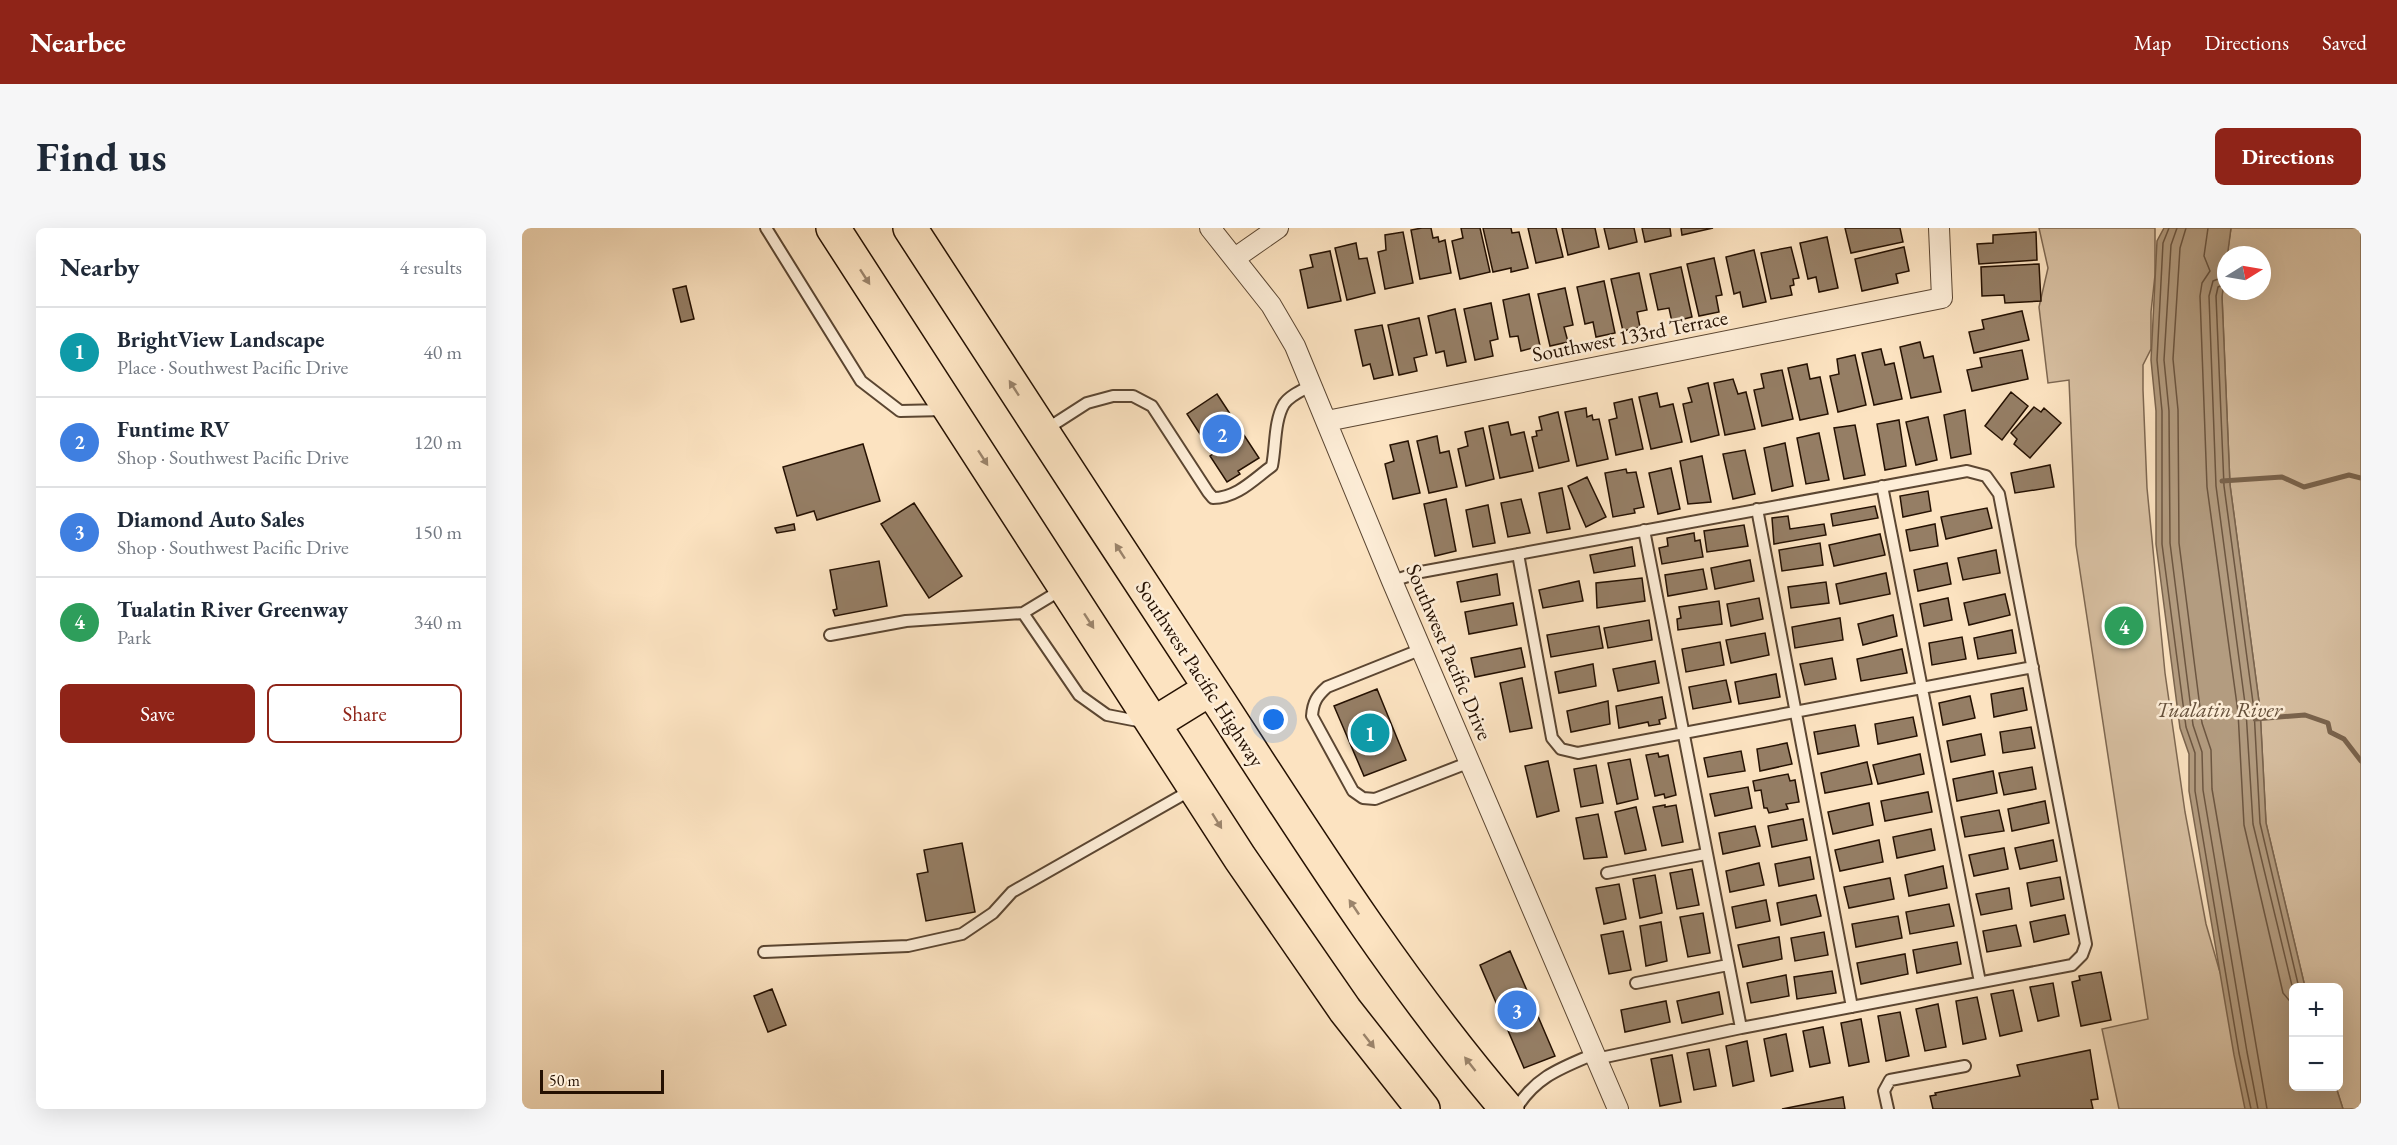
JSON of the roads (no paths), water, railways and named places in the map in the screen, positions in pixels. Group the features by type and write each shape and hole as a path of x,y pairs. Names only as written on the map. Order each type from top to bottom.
{"highway":[{"path":"833,228 1155,723 1240,858 1325,982 1423,1109"},
{"name":"Southwest Pacific Highway","path":"910,228 1375,938 1507,1109"},
{"path":"1155,723 1210,689"},
{"path":"1393,1072 1403,1109"}],"street":[{"name":"Southwest Pacific Drive","path":"1210,228 1284,325 1312,385 1392,581 1618,1109"},
{"path":"1235,258 1278,228"},
{"name":"Southwest 133rd Terrace","path":"1327,421 1942,298 1939,228"}],"lane":[{"path":"766,228 861,381 900,411 951,410"},
{"path":"1042,431 1087,404 1113,396 1133,396 1152,406 1208,492 1213,498 1223,498 1235,494 1272,466 1280,416 1285,403 1312,385"},
{"path":"1392,581 1421,572 1967,471 1986,476 1999,494 2086,944 2082,956 2072,965 1595,1057 1547,1074 1524,1096 1516,1109"},
{"path":"1882,486 1980,982"},
{"path":"1757,509 1852,1007"},
{"path":"1644,530 1741,1028"},
{"path":"1518,554 1552,738 1561,749 1578,753 2033,667"},
{"path":"830,635 906,621 1023,613 1067,587"},
{"path":"1023,613 1072,686 1085,701 1107,715 1155,723"},
{"path":"1422,649 1327,687 1318,694 1313,705 1312,716 1353,791 1363,798 1375,799 1470,762"},
{"path":"764,952 908,946 962,934 993,913 1012,892 1196,787"},
{"path":"1607,873 1706,854"},
{"path":"1636,983 1728,965"},
{"path":"1888,1109 1884,1091 1890,1080 1965,1066"}],"water":[{"name":"Tualatin River","path":"2164,228 2231,228 2229,246 2217,246 2217,300 2222,300 2230,485 2260,709 2266,823 2304,983 2289,983 2289,1091 2337,1091 2343,1109 2245,1109 2189,791 2189,754 2180,728 2156,544 2156,411 2151,360 2157,241"}],"waterway":[{"path":"2222,481 2282,477 2304,487 2349,475 2361,478"},
{"path":"2255,719 2305,715 2328,723 2330,732 2344,739 2361,761"}],"place":[{"name":"Funtime RV","path":"1222,434"},
{"name":"Tualatin River Greenway","path":"2124,626"},
{"name":"BrightView Landscape","path":"1370,733"},
{"name":"Diamond Auto Sales","path":"1517,1010"}]}
